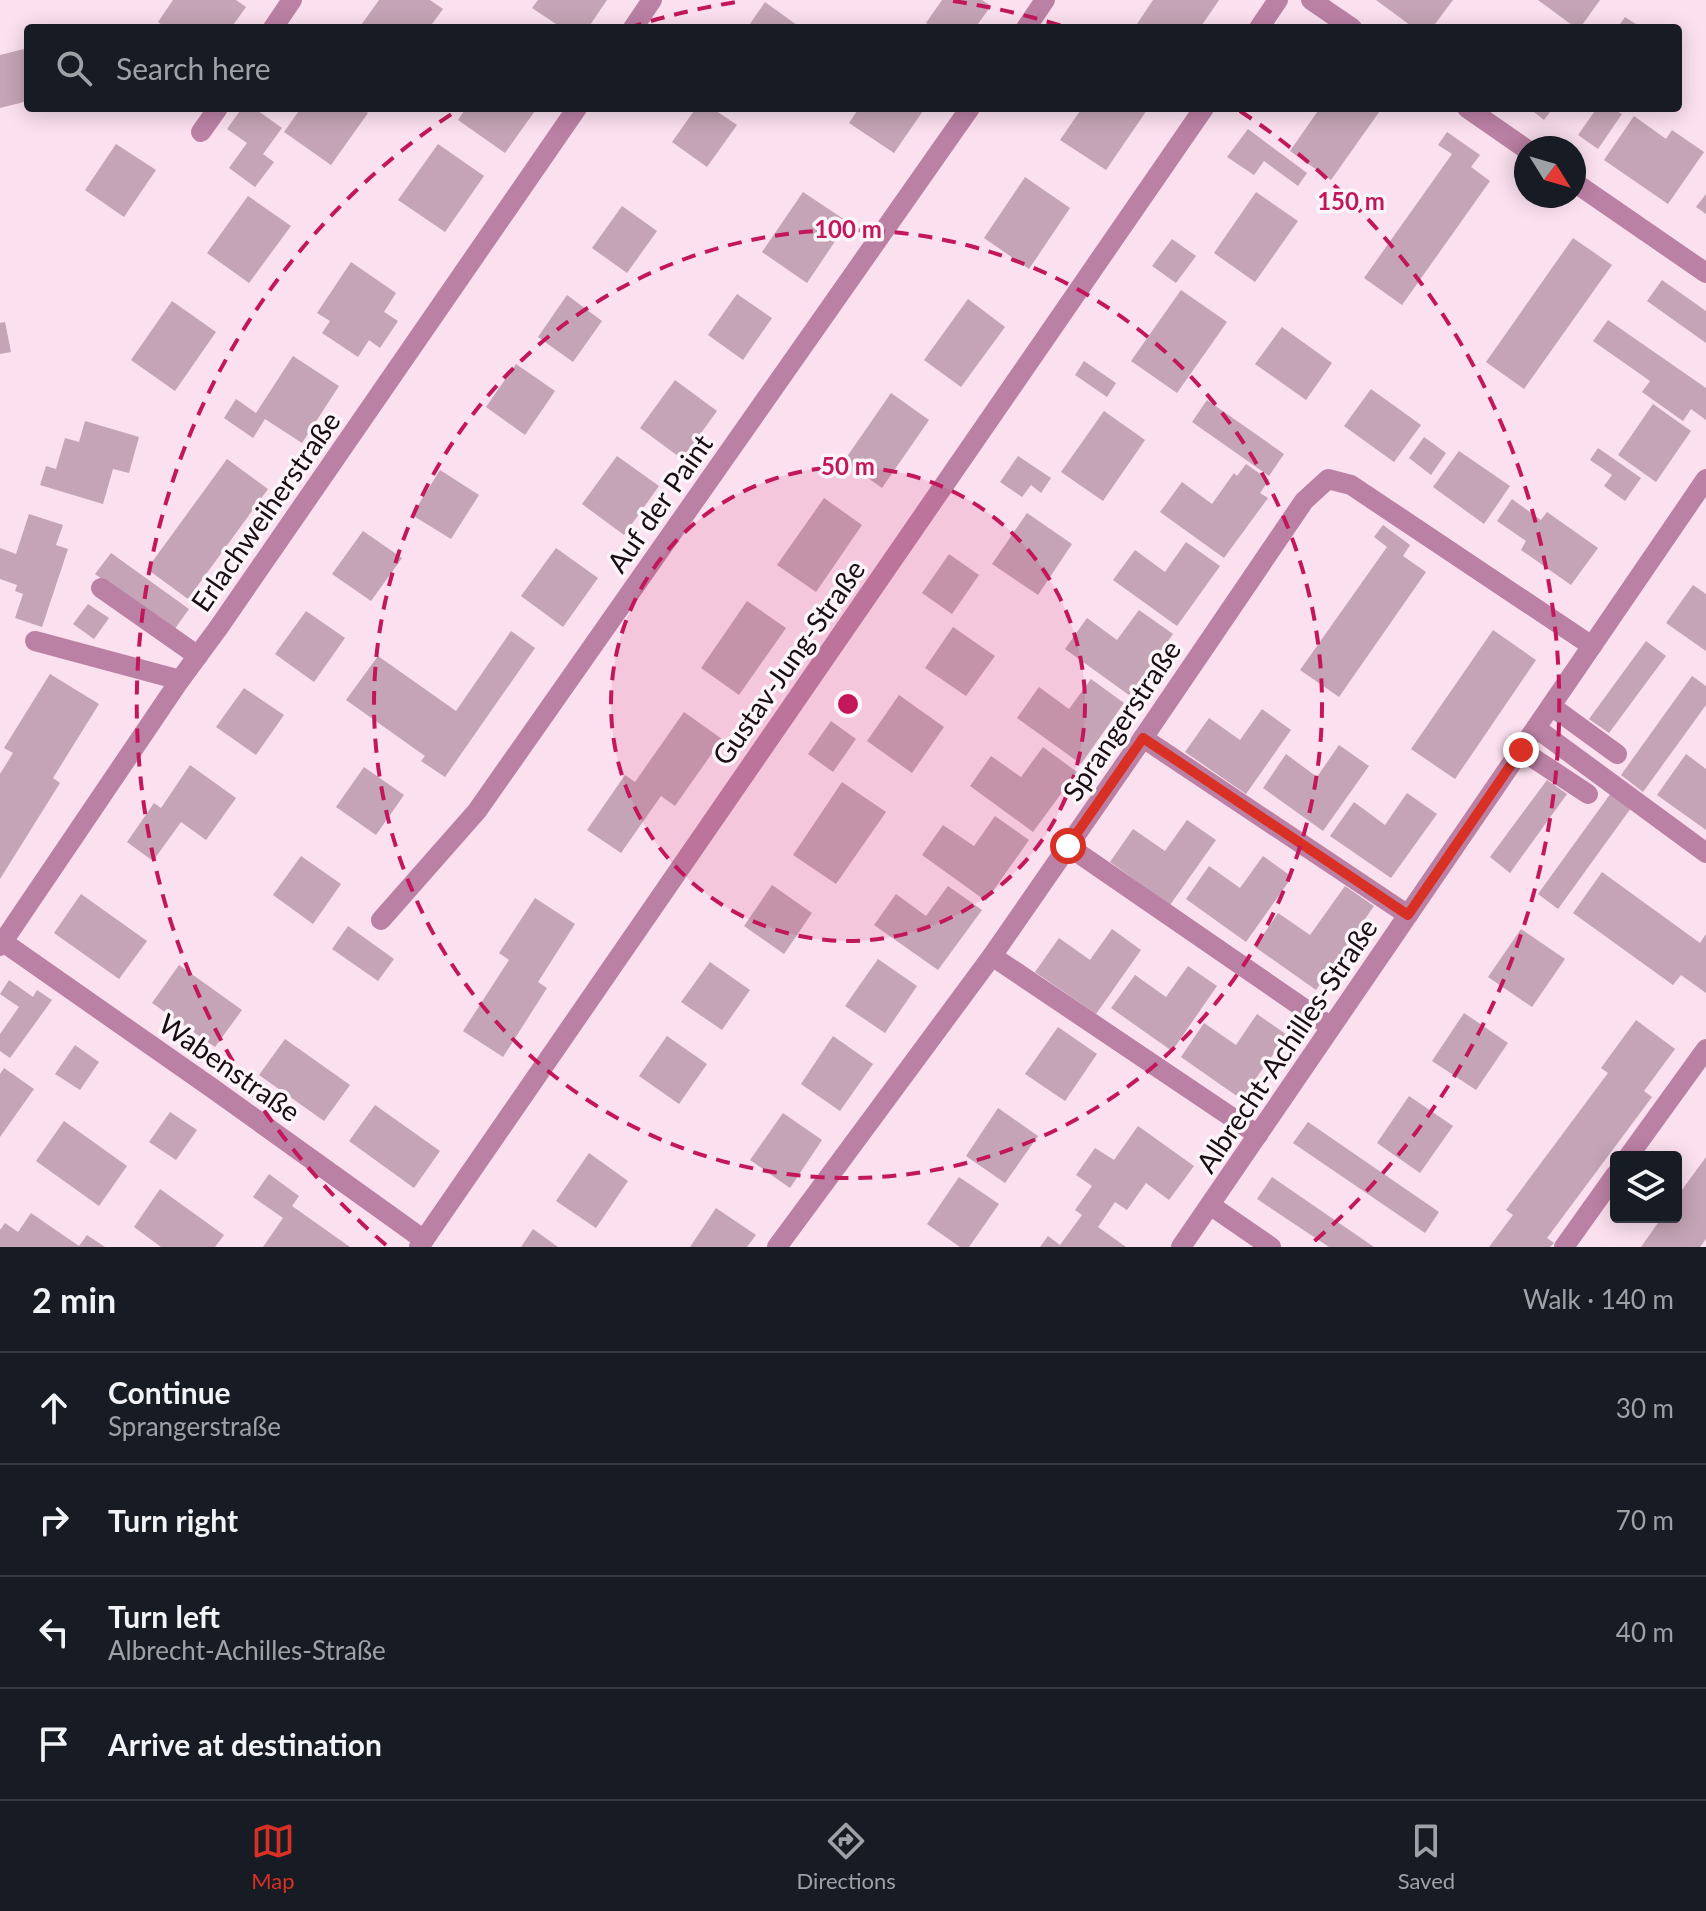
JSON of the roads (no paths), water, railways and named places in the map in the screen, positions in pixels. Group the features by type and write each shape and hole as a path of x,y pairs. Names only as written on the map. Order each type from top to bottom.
{"street":[{"path":"276,24 292,0"},
{"path":"636,24 652,0"},
{"path":"1029,24 1045,0"},
{"path":"1262,24 1278,0"},
{"path":"1311,0 1346,24"},
{"path":"201,132 215,112"},
{"name":"Erlachweiherstraße","path":"2,944 180,680 574,112"},
{"name":"Auf der Paint","path":"381,920 477,811 967,112"},
{"name":"Gustav-Jung-Straße","path":"421,1244 1201,112"},
{"path":"1473,112 1514,141"},
{"path":"1586,190 1706,273"},
{"name":"Sprangerstraße","path":"777,1247 992,956 1304,501 1328,479 1351,485 1592,646"},
{"name":"Albrecht-Achilles-Straße","path":"1181,1247 1706,479"},
{"path":"101,588 198,656"},
{"path":"35,641 180,680"},
{"path":"1551,706 1617,754"},
{"path":"1536,728 1706,853"},
{"path":"1143,738 1408,915"},
{"path":"1521,750 1588,794"},
{"path":"1068,846 1331,1027"},
{"name":"Wabenstraße","path":"2,944 212,1088 421,1244"},
{"path":"992,956 1258,1135"},
{"path":"1632,1151 1706,1049"},
{"path":"1564,1247 1610,1182"},
{"name":"Albrecht-Achilles-Straße","path":"1210,1205 1271,1247"}]}
